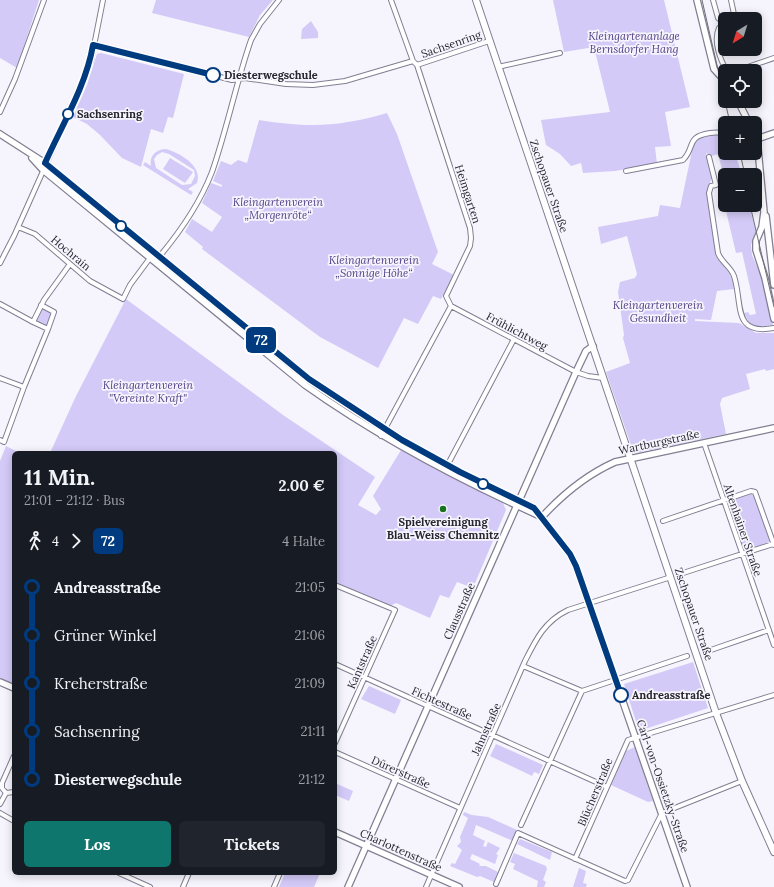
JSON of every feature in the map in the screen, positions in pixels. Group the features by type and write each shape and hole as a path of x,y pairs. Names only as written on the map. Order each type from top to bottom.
{"main road":[{"name":"Zschopauer Straße","path":"476,0 716,713 742,781 774,852"}],"street":[{"path":"0,112 15,79 44,0"},
{"path":"0,262 18,227 45,163 82,84 91,61 103,0"},
{"path":"150,258 159,257 180,231 197,204 211,173 251,40 260,24 279,0"},
{"path":"391,0 413,61"},
{"path":"697,0 714,68 718,73"},
{"path":"713,0 718,18"},
{"path":"731,0 734,12"},
{"path":"718,28 716,34 718,48"},
{"name":"Sachsenring","path":"93,45 232,80 240,80 245,78 286,84 313,85 345,81 413,61 417,65 489,41"},
{"path":"498,66 560,53"},
{"path":"756,64 774,58"},
{"name":"Heimgarten","path":"417,65 471,234 467,254 447,294 448,301 451,306"},
{"path":"626,172 683,160 694,140 699,135 718,132"},
{"path":"762,136 774,133"},
{"name":"Carl-von-Ossietzky-Straße","path":"0,134 45,163 309,379 384,430 446,468"},
{"name":"Carl-von-Ossietzky-Straße","path":"26,152 43,170 304,385 381,436 518,503 542,518 570,554 576,566 687,887"},
{"path":"709,157 716,185 711,186 709,193 718,253 720,259 732,272 743,320 750,328 756,330 774,328"},
{"path":"758,160 764,212 762,227 756,241 756,250 765,278 774,319"},
{"path":"764,212 766,217 774,285"},
{"name":"Hochrain","path":"18,227 37,236 91,282 111,294 123,299 128,287 150,258"},
{"path":"33,322 41,305 70,264"},
{"path":"0,304 48,329"},
{"path":"2,441 54,312 41,305"},
{"path":"381,436 451,306"},
{"name":"Frühlichtweg","path":"451,306 576,372"},
{"path":"232,325 236,320"},
{"path":"446,468 514,339"},
{"name":"Clausstraße","path":"348,887 576,372 586,351 593,346"},
{"path":"576,372 588,376 603,378"},
{"path":"0,378 24,388"},
{"path":"329,402 333,396"},
{"name":"Wartburgstraße","path":"542,518 554,503 582,481 606,466 630,458 774,428"},
{"name":"Altenhainer Straße","path":"704,443 774,645"},
{"path":"663,521 751,491 755,492 773,544 680,574"},
{"path":"590,603 671,577"},
{"name":"Kantstraße","path":"337,586 395,610 337,739"},
{"name":"Jahnstraße","path":"426,887 492,735 539,634 549,622 560,614 590,603"},
{"path":"708,651 769,630"},
{"path":"522,826 582,692 616,679 687,656"},
{"name":"Fichtestraße","path":"337,665 607,787"},
{"path":"523,666 582,692"},
{"path":"0,682 12,687"},
{"path":"636,737 774,695"},
{"name":"Blücherstraße","path":"575,859 626,743 631,738 636,737"},
{"name":"Dürerstraße","path":"337,753 460,808"},
{"path":"6,793 2,788 2,783 12,760"},
{"path":"625,881 630,878 662,813 742,781"},
{"path":"6,793 12,792"},
{"path":"0,804 6,793"},
{"path":"0,813 12,820"},
{"name":"Charlottenstraße","path":"337,833 459,887"},
{"path":"496,884 518,833 625,881 628,887"},
{"path":"123,875 150,887"},
{"path":"183,887 188,875"},
{"path":"274,887 279,875"}],"green space":[{"path":"0,0 39,0 17,68 0,58"},
{"path":"156,0 273,0 260,15 249,37 152,13"},
{"name":"Kleingartenanlage Bernsdorfer Hang","path":"553,0 664,0 690,107 665,112 671,146 655,147 657,164 615,171 583,173 581,163 571,166 560,154 546,145 541,120 610,112 594,47 564,52"},
{"path":"311,21 318,32 318,38 301,39 302,29"},
{"path":"101,53 184,74 173,118 168,117 163,133 151,129 141,167 122,158 87,124 73,117 87,85 97,54"},
{"path":"387,113 397,134 438,252 432,264 454,275 441,299 433,296 418,324 404,318 378,368 320,337 202,249 203,247 185,232 192,219 212,232 222,217 202,203 211,183 222,187 222,185 213,181 221,161 231,165 238,160 247,163 259,120 277,123 324,125 370,118"},
{"name":"Kleingartenverein Gesundheit","path":"716,134 718,135 718,154 712,156 706,153 712,177 709,185 716,256 730,274 734,289 717,291 711,320 695,319 695,321 739,323 756,333 774,333 774,369 766,371 765,369 746,374 750,389 722,398 720,404 726,434 636,453 633,451 606,372 630,363 623,338 624,335 618,292 620,282 635,278 637,274 627,236 601,244 598,227 658,216 660,205 680,208 693,146 700,138"},
{"path":"162,149 166,149 184,157 194,166 198,177 197,183 188,189 193,192 191,195 143,165 145,162 151,166 152,156","holes":["162,152 169,154 194,170 195,176 191,184 182,185 156,168 154,159 157,155"]},
{"path":"170,158 193,172 185,183 163,169"},
{"path":"720,160 737,160 740,168 722,168"},
{"path":"726,212 751,212 756,231 751,245 752,255 763,280 772,325 756,327 749,322 744,313 748,312 750,315 756,314 742,252 736,253"},
{"name":"Kleingartenverein \"Vereinte Kraft\"","path":"126,299 283,415 336,451 51,451 76,396"},
{"path":"42,307 52,311 48,327 35,321"},
{"path":"6,446 16,451 12,451 12,685 0,680 0,461"},
{"name":"Kleingartenverein \"Vereinte Kraft\"","path":"401,450 503,503 506,510 473,588 457,582 449,598 440,595 430,618 396,603 390,606 337,583 337,451 375,477 358,505 376,515 381,509 373,496"},
{"path":"749,493 754,496 770,542 743,551 726,501"},
{"path":"693,662 708,708 639,731 624,684"},
{"path":"369,686 401,700 395,714 361,699"},
{"path":"496,744 543,765 539,774 534,772 532,776 490,756"},
{"path":"635,747 653,801 648,802 611,785 626,751"},
{"path":"337,784 353,791 349,801 337,796"},
{"path":"464,812 472,815 488,817 517,830 513,841 476,825 473,835 485,841 483,846 486,847 488,842 500,848 496,854 498,855 495,864 472,854 470,859 480,864 479,866 486,866 498,872 494,882 450,866 452,863 455,864 462,850 457,846 461,842 460,837 468,818 463,815"},
{"path":"520,839 552,852 550,860 517,844"},
{"path":"514,853 546,866 547,869 543,880 546,882 544,887 537,887 538,881 513,869 515,864 510,862"},
{"path":"579,868 586,871 583,883 587,884 586,887 573,887"},
{"path":"284,875 319,875 314,887 279,887"}],"tram line":[{"path":"702,0 718,70"},
{"path":"727,108 728,116"},
{"path":"742,160 743,168"},
{"path":"752,212 774,307"}],"bus line":[{"name":"72","path":"213,75 93,45 91,61 82,84 45,163 309,379 331,395 384,430 428,455 489,487 534,508 570,554 576,566 621,695"}],"place":[{"name":"Diesterwegschule","path":"213,75"},
{"name":"Sachsenring","path":"68,114"},
{"name":"Spielvereinigung Blau-Weiss Chemnitz","path":"443,509"},
{"name":"Andreasstraße","path":"621,695"}],"park label":[{"name":"Kleingartenverein „Morgenröte“","path":"278,208"},
{"name":"Kleingartenverein „Sonnige Höhe“","path":"374,266"}]}
